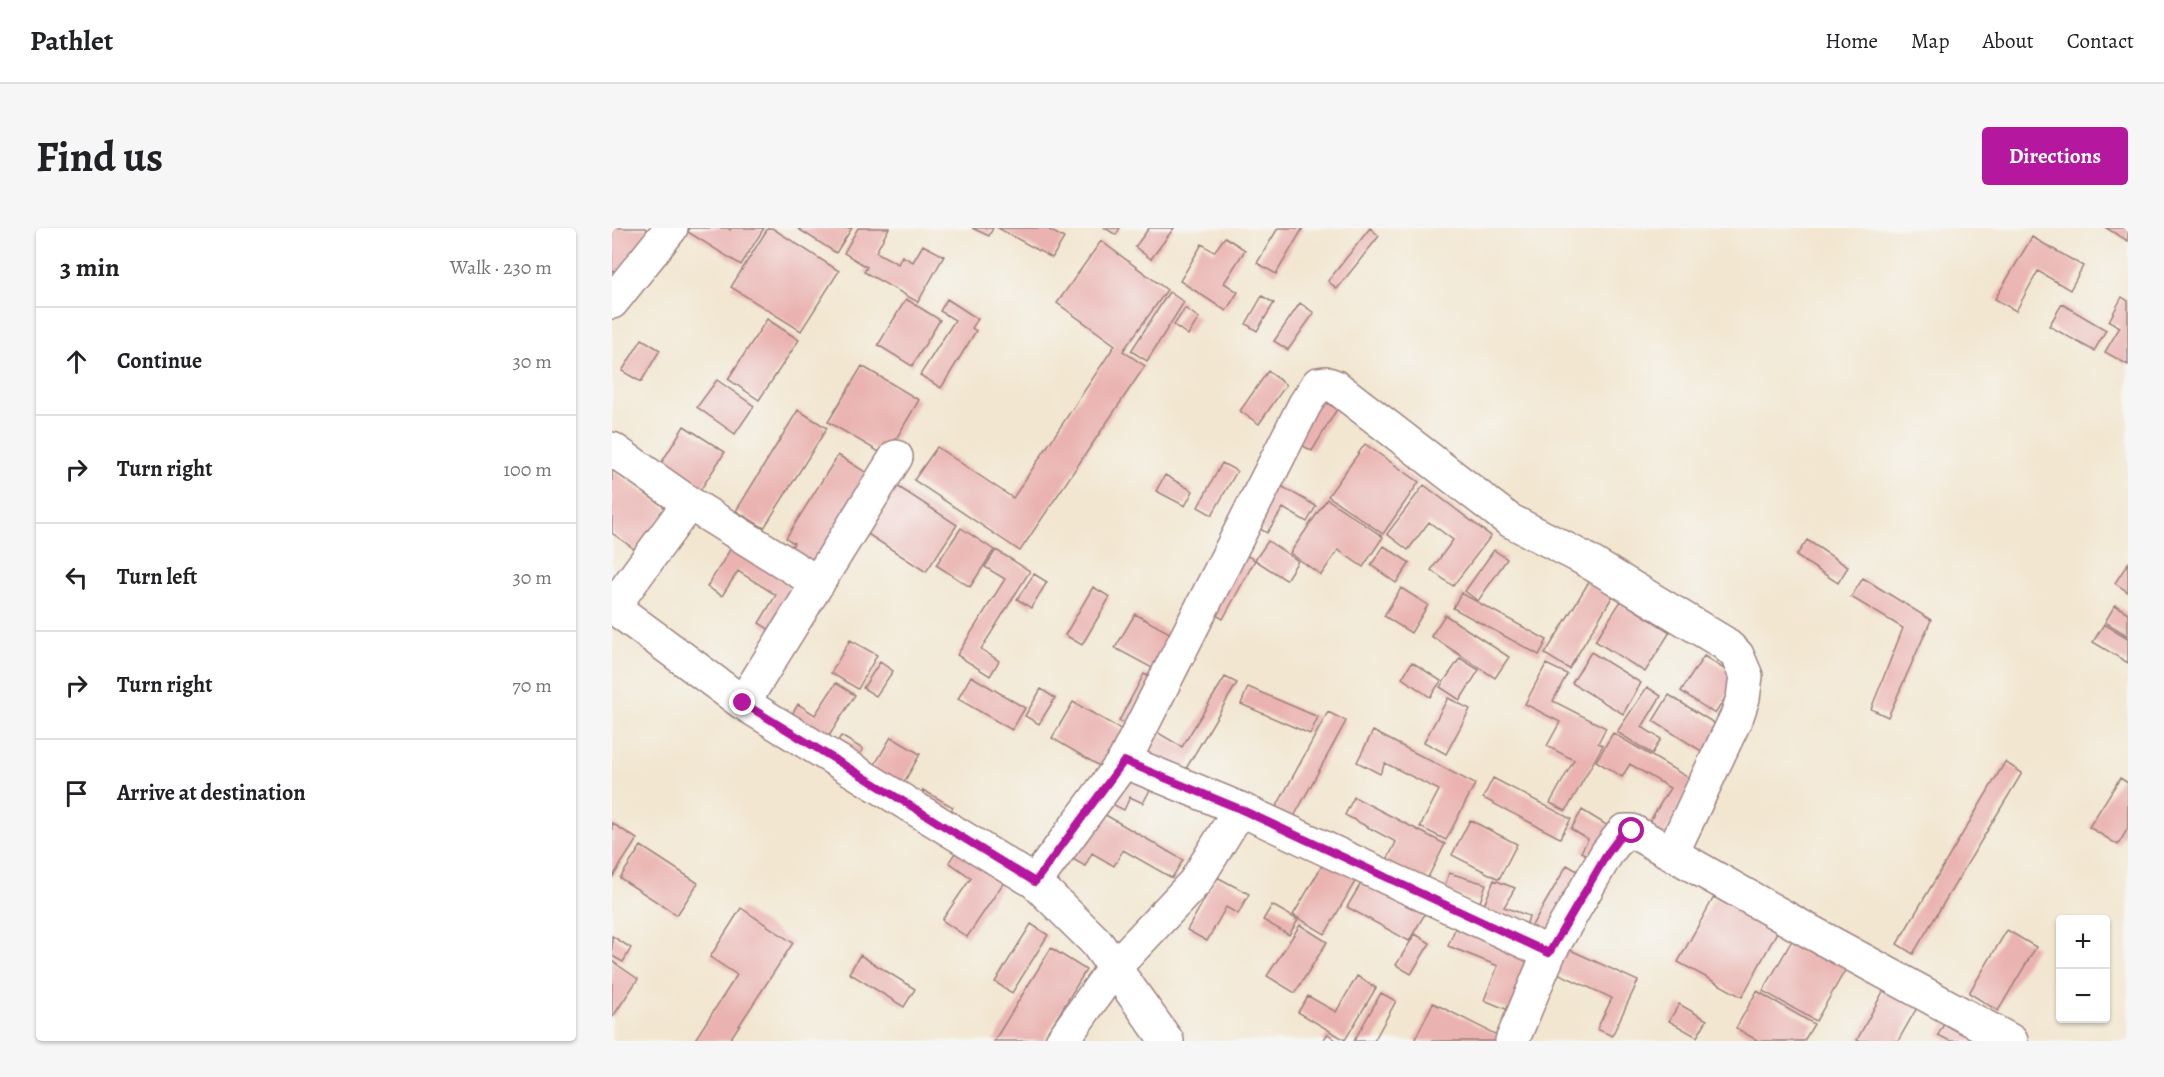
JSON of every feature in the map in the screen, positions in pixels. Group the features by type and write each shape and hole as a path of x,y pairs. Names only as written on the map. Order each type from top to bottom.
{"street":[{"path":"612,302 671,228"},
{"path":"1035,882 1124,761 1305,404 1318,384 1325,383 1336,387 1509,520 1581,557 1647,595 1724,643 1737,655 1746,676 1743,698 1737,716 1672,853"},
{"path":"612,449 689,503 818,583"},
{"path":"743,703 896,457"},
{"path":"689,503 613,607 743,703 1035,882 1096,942 1167,1041"},
{"path":"1124,761 1240,809 1549,953"},
{"path":"1062,1041 1114,968 1195,882 1240,809"},
{"path":"1512,1041 1549,953 1607,854 1624,831 1632,831 2011,1041"}],"building":[{"path":"612,228 645,228 648,230 618,274 612,271"},
{"path":"690,228 728,228 730,230 731,228 764,228 741,265 688,232"},
{"path":"768,228 772,228 839,271 801,331 731,287"},
{"path":"797,228 852,228 836,253"},
{"path":"858,228 889,228 876,252 898,264 902,256 913,262 923,245 944,256 918,302 864,272 867,267 844,253"},
{"path":"972,228 993,228 989,236"},
{"path":"998,228 1046,228 1064,238 1052,258"},
{"path":"1105,228 1120,228 1116,235"},
{"path":"1149,228 1174,228 1151,259 1135,247"},
{"path":"1278,228 1303,228 1276,274 1257,263"},
{"path":"1370,228 1379,236 1337,289 1328,281"},
{"path":"2106,228 2128,228 2128,241"},
{"path":"1225,237 1245,250 1224,283 1238,292 1226,311 1180,281 1202,244 1214,252"},
{"path":"2032,237 2083,266 2070,290 2038,271 2016,311 1995,299"},
{"path":"1101,241 1167,290 1123,351 1145,366 1020,551 914,480 937,447 1013,498 1115,345 1057,303"},
{"path":"1169,292 1184,302 1147,361 1131,351"},
{"path":"1262,296 1274,303 1257,331 1246,324"},
{"path":"2122,297 2128,301 2128,365 2105,352 2120,327 2109,321"},
{"path":"906,299 940,320 912,366 878,345"},
{"path":"947,299 978,319 972,328 976,331 941,388 920,375 955,320 940,311"},
{"path":"1300,303 1314,313 1288,350 1274,341"},
{"path":"2062,304 2106,330 2094,351 2049,326"},
{"path":"1185,308 1199,318 1188,335 1174,325"},
{"path":"767,319 799,340 759,400 728,379"},
{"path":"642,339 660,350 641,382 622,371"},
{"path":"862,366 919,400 886,456 828,422"},
{"path":"1268,371 1286,385 1259,424 1240,411"},
{"path":"717,380 754,406 735,434 697,407"},
{"path":"1318,398 1337,409 1312,451 1293,440"},
{"path":"798,410 827,428 764,528 736,511"},
{"path":"684,426 725,452 694,500 654,475"},
{"path":"1365,444 1419,482 1383,534 1328,496"},
{"path":"838,455 875,478 813,577 790,549 794,543 786,538"},
{"path":"1222,463 1237,471 1212,515 1198,507"},
{"path":"612,470 667,509 637,551 612,533"},
{"path":"1165,475 1193,491 1185,506 1156,491"},
{"path":"1269,479 1316,506 1307,522 1283,508 1267,533 1247,521"},
{"path":"891,482 957,525 926,572 860,529"},
{"path":"1424,485 1491,536 1453,586 1431,570 1453,540 1429,522 1408,550 1387,534"},
{"path":"1327,499 1383,537 1363,567 1338,550 1321,575 1290,553"},
{"path":"961,528 994,550 970,587 936,565"},
{"path":"736,540 809,585 778,635 759,623 776,595 738,571 722,596 707,587"},
{"path":"1807,540 1848,567 1838,583 1796,556"},
{"path":"1268,541 1298,561 1286,580 1255,560"},
{"path":"1384,546 1410,563 1396,583 1371,565"},
{"path":"996,550 1030,571 981,649 999,661 990,676 957,655 1005,579 985,567"},
{"path":"1494,550 1507,559 1478,601 1465,591"},
{"path":"1238,551 1255,560 1223,619 1205,609"},
{"path":"2128,563 2128,592 2115,583"},
{"path":"1034,574 1047,582 1031,608 1017,599"},
{"path":"1863,578 1931,620 1888,717 1871,709 1903,628 1851,597"},
{"path":"1590,580 1614,594 1569,669 1545,654"},
{"path":"1093,587 1110,597 1082,645 1065,635"},
{"path":"1401,588 1428,605 1411,633 1384,616"},
{"path":"1461,593 1547,640 1539,655 1453,608"},
{"path":"1621,601 1670,632 1645,672 1595,641"},
{"path":"2115,605 2128,613 2128,636 2105,622"},
{"path":"1135,614 1184,641 1165,675 1115,648"},
{"path":"1445,615 1509,657 1495,678 1431,636"},
{"path":"2104,624 2128,638 2128,663 2093,642"},
{"path":"850,640 877,655 858,689 831,673"},
{"path":"1591,652 1641,683 1623,714 1572,683"},
{"path":"1704,656 1738,678 1715,714 1681,691"},
{"path":"1460,658 1479,670 1460,700 1440,687"},
{"path":"880,662 893,671 876,696 863,688"},
{"path":"1412,662 1441,681 1430,697 1402,678"},
{"path":"1546,664 1567,674 1553,701 1606,728 1598,743 1603,745 1566,811 1550,803 1574,760 1547,746 1560,722 1525,704"},
{"path":"1144,674 1160,682 1134,729 1119,721"},
{"path":"971,676 1025,708 1012,730 958,699"},
{"path":"1225,677 1237,683 1178,782 1133,756 1150,728 1182,747"},
{"path":"836,683 855,695 822,747 786,724 798,704 815,715"},
{"path":"1248,687 1318,717 1310,734 1241,704"},
{"path":"1647,687 1661,696 1642,727 1661,739 1652,754 1617,732"},
{"path":"1041,689 1055,698 1039,724 1025,716"},
{"path":"1669,695 1722,728 1706,754 1653,721"},
{"path":"1448,698 1470,709 1446,754 1424,742"},
{"path":"1073,702 1131,735 1110,772 1052,738"},
{"path":"1328,712 1346,721 1290,824 1272,815"},
{"path":"1373,731 1475,784 1446,840 1420,827 1439,790 1385,763 1380,774 1357,762"},
{"path":"1613,733 1692,780 1662,840 1645,829 1670,788 1630,764 1622,777 1596,761"},
{"path":"841,736 863,749 853,765 831,751"},
{"path":"891,737 920,754 897,795 867,778"},
{"path":"2005,762 2022,773 1913,954 1897,944"},
{"path":"1126,778 1150,790 1143,803 1130,797 1124,810 1112,804"},
{"path":"1493,778 1571,819 1560,838 1483,798"},
{"path":"2120,778 2128,783 2128,828 2118,845 2089,827"},
{"path":"923,790 953,807 944,823 914,806"},
{"path":"1354,797 1445,844 1421,891 1382,870 1396,842 1345,815"},
{"path":"1097,810 1183,860 1172,878 1123,850 1114,866 1092,853 1085,866 1069,857"},
{"path":"1582,810 1613,829 1595,860 1581,852 1588,839 1571,829"},
{"path":"1470,820 1517,844 1499,879 1452,855"},
{"path":"612,823 637,839 612,878"},
{"path":"641,846 698,883 677,915 620,878"},
{"path":"959,847 1006,879 967,937 942,920 971,878 949,862"},
{"path":"1326,859 1357,878 1325,934 1293,915"},
{"path":"1567,865 1586,876 1545,945 1527,934"},
{"path":"1449,873 1486,884 1480,902 1443,891"},
{"path":"1217,877 1249,894 1238,914 1226,907 1207,941 1187,930"},
{"path":"1364,878 1426,912 1409,941 1347,907"},
{"path":"1494,880 1515,888 1504,907 1529,916 1524,933 1479,918"},
{"path":"1714,897 1777,932 1742,997 1678,962"},
{"path":"1272,905 1298,920 1289,935 1263,920"},
{"path":"741,908 793,943 729,1041 694,1041 737,975 710,957"},
{"path":"1031,924 1048,935 1012,993 995,982"},
{"path":"1457,924 1536,956 1513,1012 1484,1000 1498,966 1448,946"},
{"path":"1300,925 1327,942 1295,993 1267,976"},
{"path":"2007,930 2036,947 1998,1011 1969,993"},
{"path":"1415,934 1430,943 1411,974 1396,965"},
{"path":"612,936 631,948 623,962 612,956"},
{"path":"1794,937 1847,967 1816,1021 1763,991"},
{"path":"1564,947 1638,981 1612,1036 1597,1029 1612,998 1553,971"},
{"path":"1051,948 1086,970 1043,1041 994,1041"},
{"path":"860,955 915,989 904,1007 849,973"},
{"path":"612,961 638,979 612,1018"},
{"path":"1357,976 1376,988 1345,1040 1298,1012 1308,996 1336,1012"},
{"path":"1886,986 1919,1004 1898,1041 1857,1040"},
{"path":"1757,991 1814,1024 1804,1041 1758,1041 1736,1028"},
{"path":"1381,993 1396,1001 1374,1041 1354,1041"},
{"path":"1433,1003 1499,1036 1497,1041 1414,1041"},
{"path":"1679,1004 1707,1020 1697,1037 1669,1021"},
{"path":"1949,1015 1981,1032 1976,1041 1950,1041 1938,1035"},
{"path":"1328,1034 1337,1041 1322,1041"}],"route":[{"path":"743,703 1035,882 1124,761 1240,809 1549,953 1607,854 1624,831 1632,831"}]}
